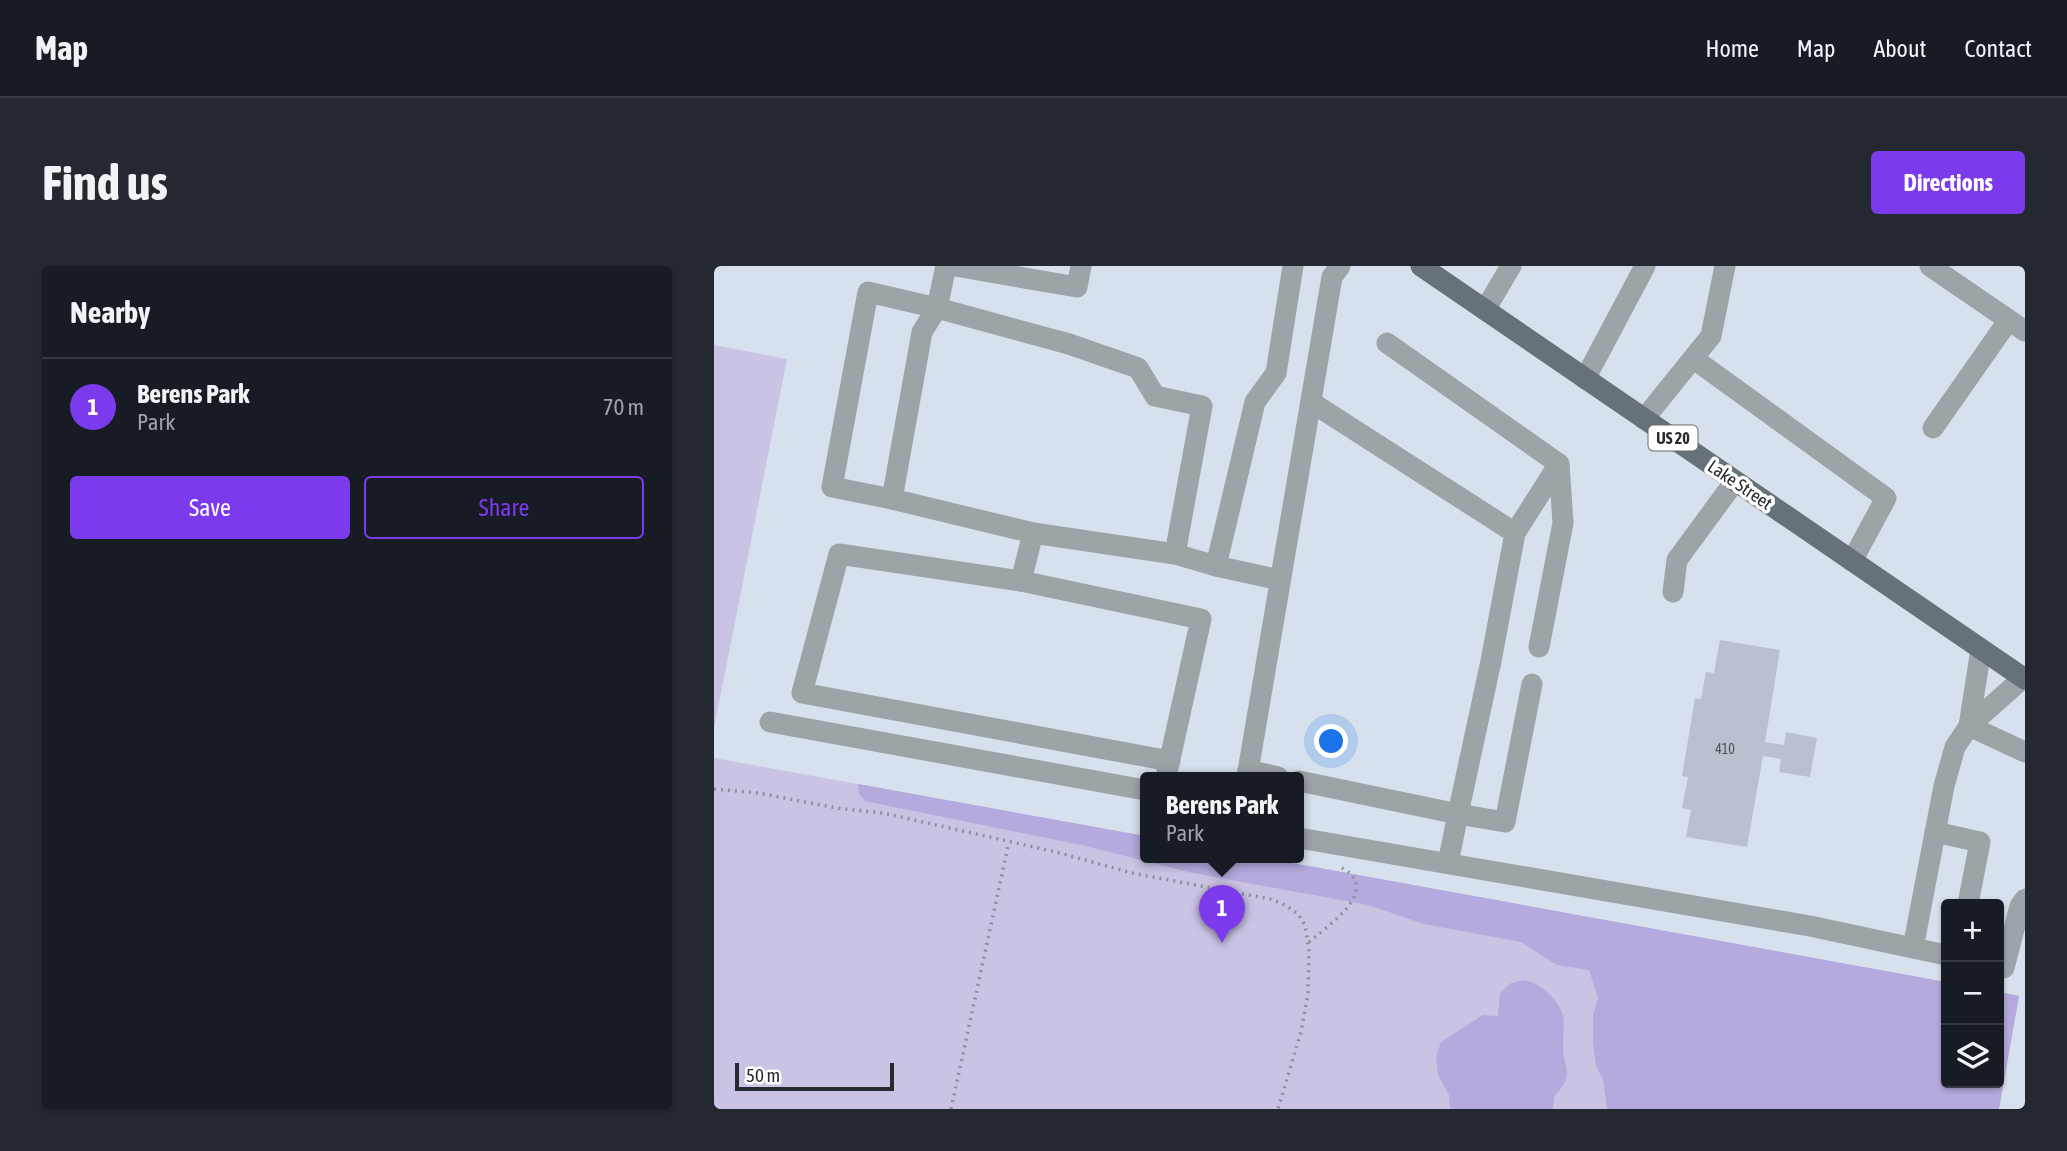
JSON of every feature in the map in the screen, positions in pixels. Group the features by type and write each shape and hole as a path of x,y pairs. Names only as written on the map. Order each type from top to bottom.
{"main road":[{"name":"Lake Street","path":"1433,270 1485,310 2024,679"}],"lane":[{"path":"891,499 922,332 937,308 946,266"},
{"path":"956,266 1029,273 1077,287 1082,266"},
{"path":"1216,566 1255,402 1276,373 1293,266"},
{"path":"1247,772 1332,277 1340,266"},
{"path":"1485,310 1511,266"},
{"path":"1585,379 1645,266"},
{"path":"1644,419 1711,336 1725,266"},
{"path":"1930,266 2017,326 1933,428"},
{"path":"1175,554 1202,406 1155,396 1138,368 1069,344 868,292 832,487 1033,533 1175,554 1280,580"},
{"path":"1387,343 1559,464"},
{"path":"1694,359 1886,498 1852,561"},
{"path":"1311,402 1515,533"},
{"path":"1448,863 1490,668 1515,533 1559,464"},
{"path":"1539,648 1563,523 1559,464"},
{"path":"1673,592 1677,560 1735,481"},
{"path":"1021,581 1033,533"},
{"path":"839,554 1021,581 1201,619 1168,769 802,693 839,554"},
{"path":"1969,726 1981,649"},
{"path":"1913,948 1944,786 1955,747 1969,726 2024,679"},
{"path":"1304,782 1506,822 1532,684"},
{"path":"770,722 1140,789"},
{"path":"1969,726 2025,752"},
{"path":"1935,832 1980,842 1969,899"},
{"path":"1304,839 1811,926 1941,954"},
{"path":"2009,969 2020,906 2025,899"}],"path":[{"path":"714,789 758,793 837,808 883,813 1056,852 1132,873 1270,899 1285,905 1298,914 1305,925 1308,943 1308,993 1301,1032 1278,1109"},
{"path":"951,1109 1009,842"},
{"path":"1308,943 1355,899 1357,887 1354,877 1346,869 1339,867"}],"shaded area":[{"path":"714,345 787,359 714,728"},
{"path":"714,758 1140,835 1140,863 1292,863 1941,981 1941,1088 2003,1088 1999,1109 714,1109"},
{"path":"858,784 1140,835 1140,860 1086,846 865,801 859,794"},
{"path":"1153,863 1292,863 1941,981 1941,1088 2003,1088 1999,1109 1607,1109 1603,1079 1596,1066 1593,1015 1598,998 1589,970 1557,965 1521,942 1424,924 1368,905"},
{"path":"1524,980 1548,992 1563,1015 1563,1051 1567,1076 1554,1097 1553,1109 1450,1109 1449,1095 1438,1075 1436,1057 1441,1042 1483,1015 1498,1016 1500,993 1511,983"},
{"path":"2004,993 2019,996 2004,1081"},
{"path":"2004,993 2019,996 2004,1081"}],"building":[{"path":"1720,640 1780,650 1765,742 1784,745 1786,732 1817,738 1810,777 1779,772 1781,759 1763,756 1747,847 1686,837 1691,810 1682,808 1688,777 1682,776 1695,698 1701,699 1706,672 1714,673"}],"place":[{"name":"Berens Park","path":"1222,943"}]}
